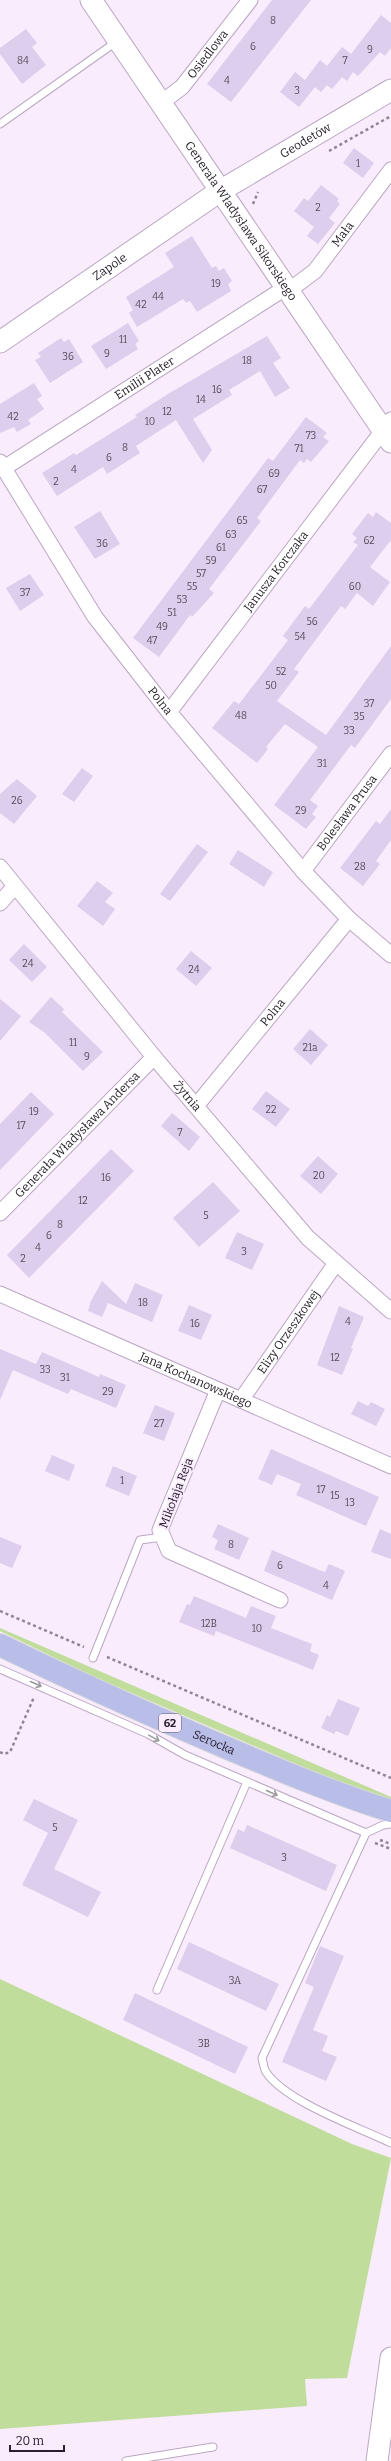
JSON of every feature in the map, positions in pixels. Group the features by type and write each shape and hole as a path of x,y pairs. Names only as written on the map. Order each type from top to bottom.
{"main road":[{"name":"Serocka","path":"0,1645 138,1709 342,1796 391,1811"},
{"name":"Serocka","path":"342,1796 391,1824"}],"street":[{"name":"Generała Władysława Sikorskiego","path":"90,0 286,290 388,431"},
{"name":"Osiedlowa","path":"160,103 182,87 250,0"},
{"name":"Geodetów","path":"220,191 391,90"},
{"name":"Mała","path":"286,290 315,271 391,170"},
{"name":"Zapole","path":"0,342 220,191"},
{"name":"Emilii Plater","path":"2,465 286,290"},
{"name":"Janusza Korczaka","path":"169,712 388,431"},
{"name":"Polna","path":"2,465 95,617 169,712 303,872 349,919 391,955"},
{"name":"Bolesława Prusa","path":"303,872 391,754"},
{"name":"Żytnia","path":"0,867 14,887 154,1057 308,1238 391,1311"},
{"path":"0,903 14,887"},
{"name":"Polna","path":"196,1106 349,919"},
{"name":"Generała Władysława Andersa","path":"0,1213 154,1057"},
{"name":"Elizy Orzeszkowej","path":"241,1400 336,1263"},
{"name":"Jana Kochanowskiego","path":"0,1294 391,1466"},
{"name":"Mikołaja Reja","path":"218,1390 160,1530 162,1537 169,1551 280,1600"},
{"path":"377,2461 386,2435 391,2358"}],"lane":[{"path":"0,124 118,40"},
{"path":"94,1654 140,1540 162,1537"},
{"path":"0,1669 148,1734 185,1755 366,1834"},
{"path":"157,1990 247,1782"},
{"path":"391,1824 383,1825 366,1834 262,2058 265,2071 278,2086 294,2096 391,2143"},
{"path":"126,2461 167,2458 212,2446"}],"path":[{"path":"0,1611 94,1654 391,1778"},
{"path":"0,1752 4,1754 10,1752 36,1692"}],"green space":[{"path":"0,1628 391,1797 391,1802 340,1783 90,1675 0,1631"},
{"path":"0,1979 352,2144 391,2158 347,2378 305,2379 307,2406 0,2429"}],"building":[{"path":"272,0 311,0 231,102 207,84"},
{"path":"381,15 391,23 391,48 385,56 380,52 358,76 353,72 347,81 342,77 332,89 327,85 321,92 315,87 299,107 280,92 295,72 305,80 320,60 327,66 342,47 351,54"},
{"path":"26,29 37,43 32,47 46,65 22,84 0,54 0,48"},
{"path":"354,148 374,163 363,178 343,163"},
{"path":"321,185 339,199 337,201 340,204 329,218 335,223 318,244 307,236 314,227 294,211 304,198 308,201"},
{"path":"192,236 212,268 216,266 219,271 224,268 232,281 228,284 231,291 197,312 190,301 186,303 183,299 137,327 129,313 133,310 126,297 174,267 165,253"},
{"path":"128,323 139,341 135,344 138,349 106,369 91,346"},
{"path":"267,336 281,358 273,363 290,388 275,397 260,371 229,390 232,395 193,419 212,450 203,463 176,420 136,446 140,453 107,474 103,467 57,496 42,473 74,453 76,455 137,417 135,415 168,394"},
{"path":"61,338 64,342 69,339 83,362 50,383 35,360 41,357 38,353"},
{"path":"34,383 42,396 37,399 44,409 28,420 31,424 17,432 14,427 0,433 0,404"},
{"path":"306,417 327,433 323,437 329,441 311,462 307,459 304,463 300,460 257,518 261,521 209,589 214,593 192,617 190,615 159,657 133,638 268,458 273,461"},
{"path":"100,511 120,544 95,559 74,527"},
{"path":"376,512 391,523 391,540 370,567 390,582 373,606 357,593 345,609 341,606 294,669 299,672 277,701 326,735 391,646 391,699 355,748 351,745 310,800 318,806 312,814 316,817 306,829 274,805 318,747 285,724 266,747 268,749 257,763 212,728 234,701 239,704 288,640 283,636 305,606 309,609 358,545 353,542 357,538 352,534 368,513 373,517"},
{"path":"30,574 44,595 20,611 6,588"},
{"path":"82,768 93,776 74,802 62,794"},
{"path":"17,779 37,796 14,824 0,813 0,794"},
{"path":"391,809 391,840 376,861 380,864 363,886 340,868 376,821 380,824"},
{"path":"197,844 208,852 170,901 160,894"},
{"path":"238,850 273,872 264,887 229,864"},
{"path":"97,881 113,893 105,902 115,909 103,926 77,906"},
{"path":"24,944 47,967 32,982 9,960"},
{"path":"191,951 212,968 196,986 176,969"},
{"path":"51,997 64,1009 62,1012 103,1052 83,1071 44,1032 29,1022"},
{"path":"0,999 21,1016 0,1041"},
{"path":"310,1029 328,1045 311,1065 293,1049"},
{"path":"266,1091 290,1109 276,1127 252,1109"},
{"path":"31,1092 54,1114 0,1170 0,1124"},
{"path":"172,1113 200,1137 189,1151 161,1126"},
{"path":"111,1149 134,1171 29,1278 7,1255"},
{"path":"318,1156 338,1174 321,1194 300,1176"},
{"path":"213,1182 240,1211 199,1247 173,1218"},
{"path":"237,1232 264,1244 252,1270 225,1258"},
{"path":"102,1281 126,1304 135,1283 163,1295 152,1322 108,1303 102,1317 88,1311 91,1301"},
{"path":"189,1305 212,1315 201,1340 178,1331"},
{"path":"339,1306 364,1317 342,1375 317,1365"},
{"path":"0,1349 36,1364 42,1352 99,1377 100,1374 126,1385 116,1408 71,1389 68,1394 13,1370 0,1400"},
{"path":"358,1401 368,1406 371,1402 385,1409 376,1426 351,1414"},
{"path":"155,1405 175,1413 164,1441 143,1433"},
{"path":"271,1449 379,1497 366,1526 296,1495 301,1484 277,1474 272,1485 258,1479"},
{"path":"52,1455 75,1465 69,1481 45,1471"},
{"path":"113,1466 137,1476 129,1496 105,1486"},
{"path":"218,1524 249,1538 239,1560 214,1549 218,1540 212,1537"},
{"path":"380,1529 391,1534 391,1559 371,1552"},
{"path":"0,1537 22,1546 12,1568 0,1563"},
{"path":"272,1550 325,1572 329,1564 345,1571 332,1600 264,1571"},
{"path":"194,1596 246,1618 251,1606 276,1616 271,1628 312,1644 310,1651 319,1655 313,1670 216,1631 214,1636 179,1622 187,1604 190,1605"},
{"path":"338,1699 360,1708 348,1736 336,1731 334,1734 321,1728 327,1715 330,1717"},
{"path":"34,1799 78,1820 54,1869 101,1892 88,1917 22,1885 48,1833 23,1820"},
{"path":"247,1825 337,1865 326,1891 230,1848 238,1829 244,1832"},
{"path":"189,1942 279,1984 266,2011 177,1969"},
{"path":"320,1946 344,1956 313,2030 328,2036 322,2051 337,2057 326,2081 282,2062 314,1987 305,1983"},
{"path":"135,1993 248,2047 235,2074 123,2020"}]}
